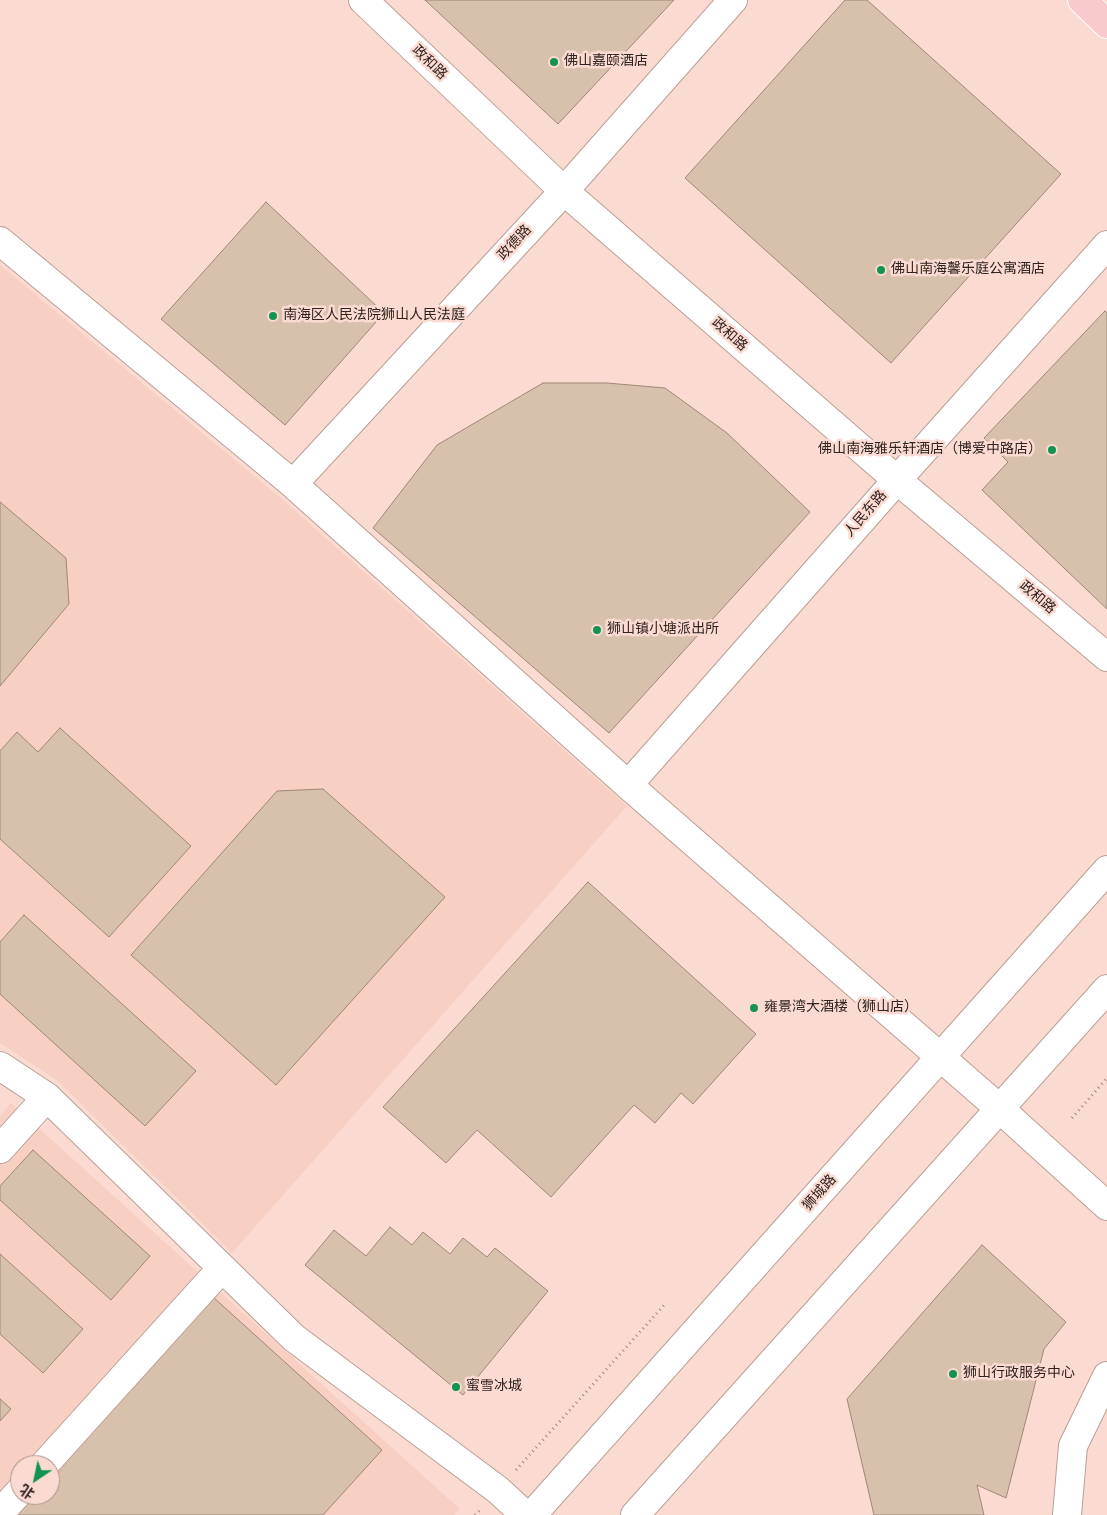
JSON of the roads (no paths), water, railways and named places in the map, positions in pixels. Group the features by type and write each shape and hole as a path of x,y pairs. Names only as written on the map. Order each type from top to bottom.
{"main road":[{"path":"1082,0 1107,24"}],"street":[{"name":"政和路","path":"363,0 564,191 897,480 1107,657"},
{"name":"政德路","path":"293,484 564,191 734,0"},
{"path":"0,241 293,484 628,786 1000,1109 1107,1206"},
{"name":"人民东路","path":"628,786 1107,245"},
{"name":"狮城路","path":"532,1515 1107,870"},
{"path":"635,1515 1107,989"},
{"path":"0,1066 47,1097 294,1338 498,1490 525,1515"},
{"path":"0,1149 47,1097"},
{"path":"53,1455 222,1268"},
{"path":"1067,1515 1073,1446 1107,1376"},
{"path":"0,1513 10,1502"}],"place":[{"name":"佛山嘉颐酒店","path":"554,62"},
{"name":"佛山南海馨乐庭公寓酒店","path":"881,270"},
{"name":"南海区人民法院狮山人民法庭","path":"273,316"},
{"name":"佛山南海雅乐轩酒店（博爱中路店）","path":"1052,450"},
{"name":"狮山镇小塘派出所","path":"597,630"},
{"name":"雍景湾大酒楼（狮山店）","path":"754,1008"},
{"name":"狮山行政服务中心","path":"953,1374"},
{"name":"蜜雪冰城","path":"456,1387"}]}
